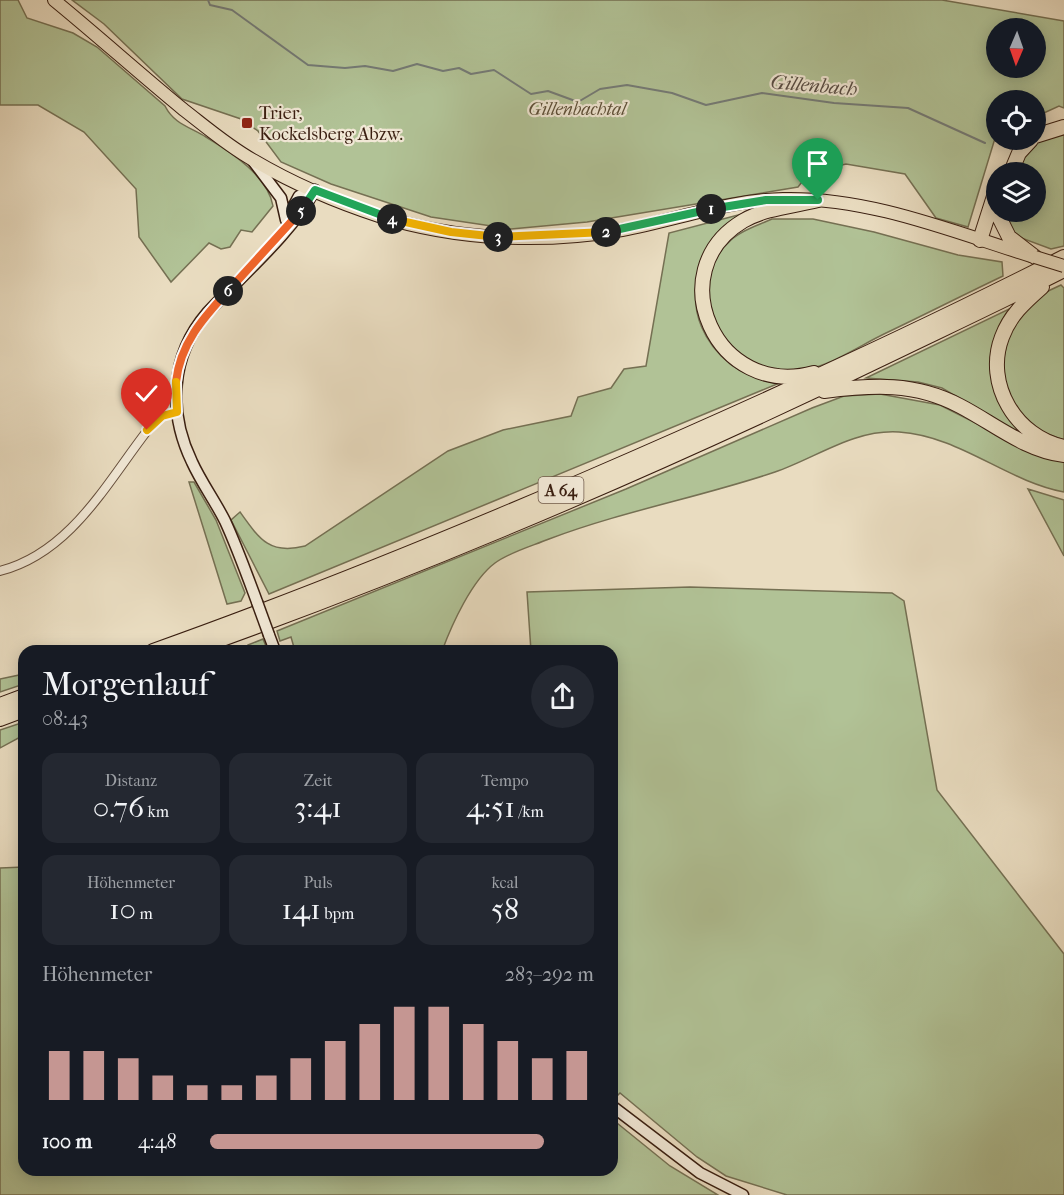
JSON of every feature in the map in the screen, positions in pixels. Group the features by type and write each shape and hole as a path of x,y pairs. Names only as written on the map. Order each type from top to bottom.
{"highway":[{"path":"1046,124 1064,118"},
{"path":"1046,133 1064,127"},
{"path":"818,200 757,214 729,232 708,262 702,297 712,334 734,358 755,371 778,377 791,377 842,365"},
{"path":"980,240 986,221"},
{"path":"980,240 992,235 997,222"},
{"path":"1003,222 1009,237 1037,263 1064,255"},
{"name":"A 64","path":"170,645 277,607 732,417 842,365 1037,263"},
{"path":"1062,270 1019,306 1001,338 997,369 1003,397 1011,412 1037,436 1064,447"},
{"name":"A 64","path":"205,645 471,542 654,464 813,392 1062,270"},
{"path":"813,392 872,385 914,389 958,405 1035,447 1064,455"},
{"path":"0,705 18,698"},
{"path":"0,719 18,712"}],"main road":[{"path":"54,0 207,129 252,160 315,190 378,215 451,232 520,238 621,230 749,201 818,200 868,208 980,240 1037,263 1062,270"},
{"path":"207,129 284,170 378,215"},
{"path":"252,160 281,198 286,220"},
{"path":"277,238 299,196 315,190"},
{"path":"273,645 224,520 191,462 177,412 177,369 187,342 205,316 294,220 315,190"},
{"path":"618,1111 700,1173 743,1195"}],"street":[{"path":"0,571 38,555 64,537 147,430 162,416 177,412"}],"green space":[{"path":"0,0 18,0 27,18 73,33 97,47 165,106 178,121 216,143 247,166 264,185 273,206 252,232 241,230 230,247 221,249 209,243 171,282 139,237 136,189 84,132 38,105 0,105"},
{"name":"Gillenbachtal","path":"72,0 942,0 1064,21 1064,108 1059,106 1046,112 1046,90 986,90 986,150 991,150 968,227 936,218 905,174 846,164 809,173 798,187 587,222 511,229 431,217 331,184 281,162 258,131 241,119 182,99 104,24"},
{"path":"1064,130 1064,246 1051,249 1016,236 1008,222 1046,222 1046,162 1019,162 1028,150 1046,150 1048,136"},
{"path":"742,214 724,229 710,246 701,266 696,286 696,307 702,327 713,346 730,364 746,373 777,384 269,594 231,520 240,512 260,537 274,547 305,546 448,451 503,430 571,416 578,397 611,388 624,369 646,366 669,233"},
{"path":"772,219 813,219 874,232 958,255 1002,262 1003,276 825,364 787,372 764,368 744,357 728,342 716,323 709,302 709,280 716,259 735,236"},
{"path":"1061,285 1064,288 1064,440 1040,431 1013,406 1001,371 1011,324 1046,292"},
{"path":"1009,309 994,341 991,373 1000,403 1022,431 1020,434 942,388 918,382 866,378"},
{"path":"880,394 940,405 1031,451 1064,462 1064,492 1022,479 963,450 921,435 882,432 866,435 775,472 605,520 507,556 495,563 478,580 457,616 445,645 293,645 291,637 280,641 277,631 626,489 844,396"},
{"path":"189,482 194,482 216,520 245,593 241,601 227,604"},
{"path":"1028,489 1064,500 1064,556"},
{"path":"690,587 892,593 904,601 937,790 1064,954 1064,1195 787,1195 726,1176 697,1157 620,1093 618,1095 618,645 531,645 527,592"},
{"path":"263,639 266,645 248,645"},
{"path":"18,675 18,686 0,692 0,679"},
{"path":"18,724 18,738 0,748 0,730"},
{"path":"18,867 18,1176 618,1176 618,1124 670,1166 718,1195 0,1195 0,868"}],"waterway":[{"name":"Gillenbach","path":"208,0 210,5 232,10 308,65 345,68 365,66 393,71 417,64 443,71 459,68 471,74 494,70 531,94 548,91 578,102 600,89 627,85 672,93 706,105 762,93 834,103 908,108 985,143"}],"place":[{"name":"Trier, Kockelsberg Abzw.","path":"247,123"}],"route":[{"path":"147,430 162,416 177,412 177,369 187,342 196,328 294,220 315,190 378,215 433,229 471,235 520,238 621,230 749,201 818,200"}]}
